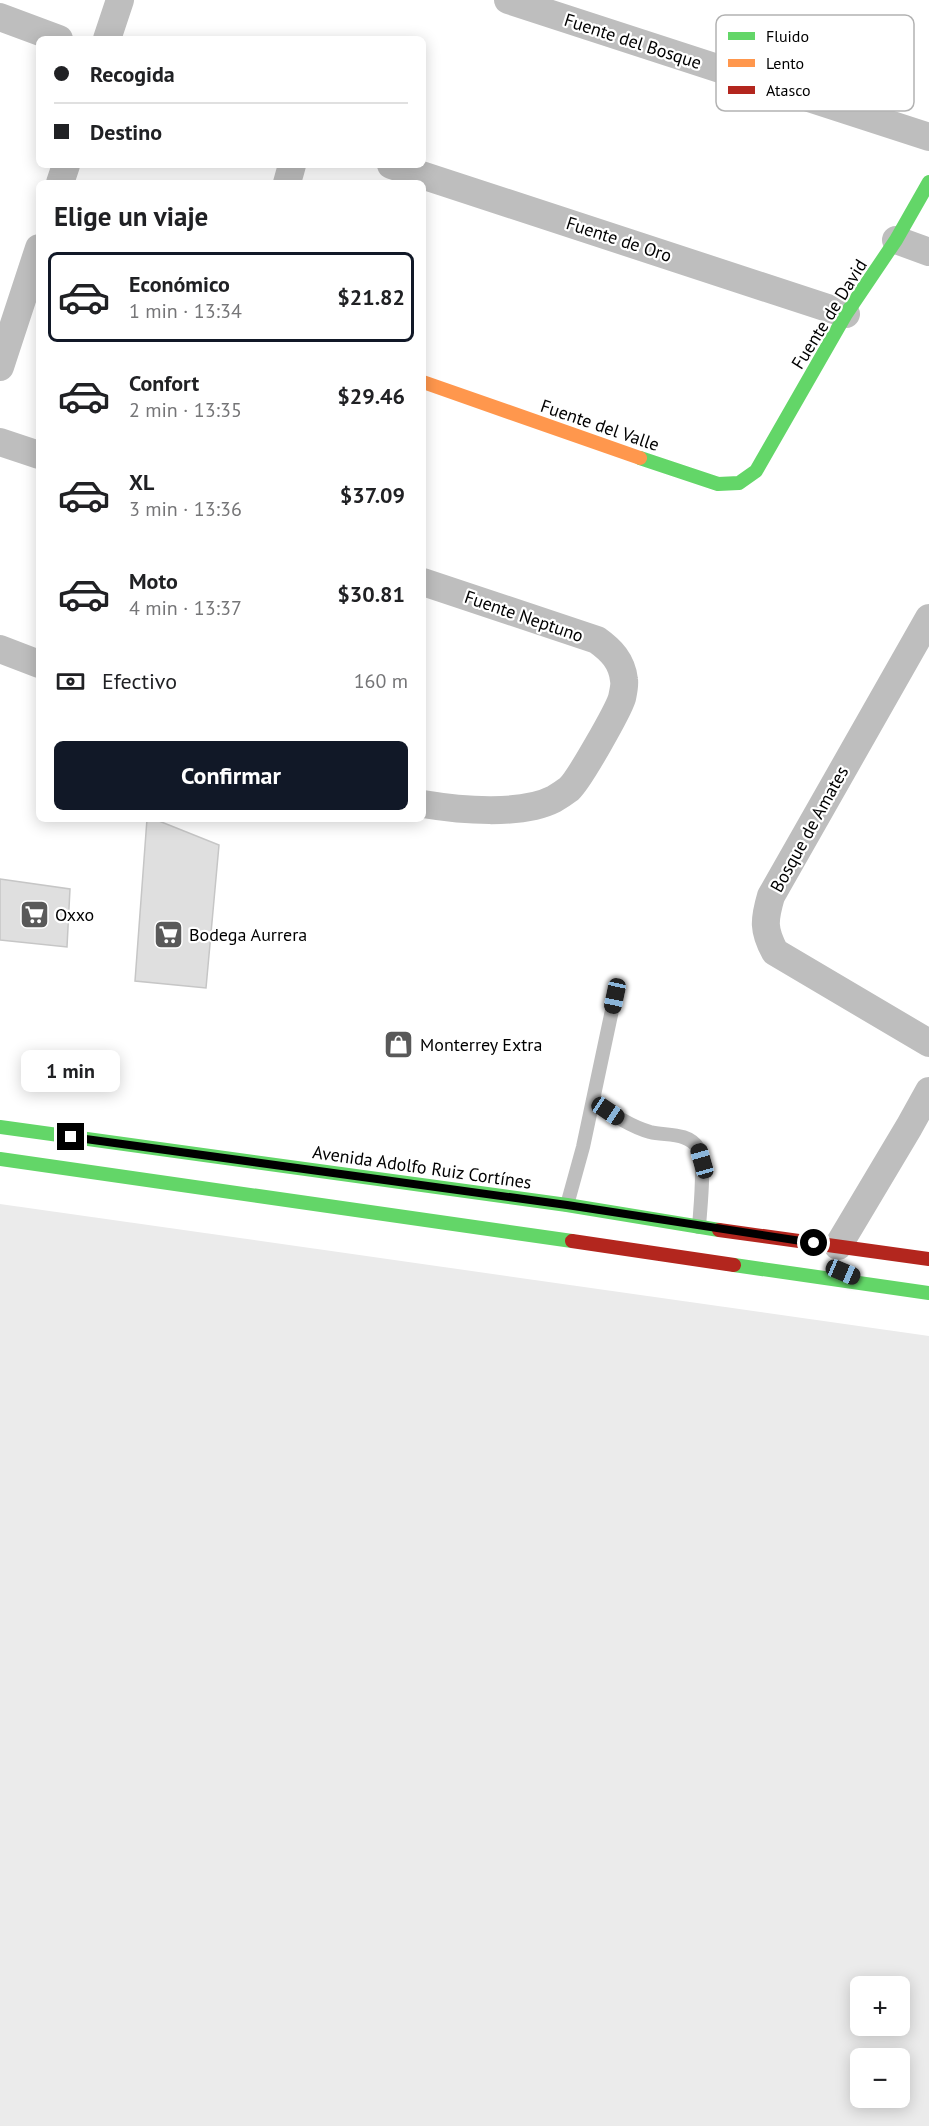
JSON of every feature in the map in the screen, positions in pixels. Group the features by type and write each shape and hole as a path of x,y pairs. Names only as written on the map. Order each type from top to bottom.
{"main road":[{"name":"Fuente de David","path":"761,465 846,314 896,240 929,182"},
{"name":"Fuente del Valle","path":"426,383 711,483 734,485 755,473 761,465"},
{"name":"Avenida Adolfo Ruiz Cortínes","path":"0,1127 567,1205 699,1227 835,1257 929,1259"},
{"path":"0,1160 929,1293"},
{"path":"835,1257 858,1278 890,1287"}],"street":[{"path":"108,36 120,0"},
{"name":"Fuente del Bosque","path":"508,0 716,68"},
{"path":"0,17 51,36"},
{"name":"Fuente del Bosque","path":"849,111 929,137"},
{"name":"Fuente de Oro","path":"400,168 846,314"},
{"path":"896,240 929,252"},
{"path":"0,367 36,257"},
{"path":"0,442 36,454"},
{"name":"Fuente Neptuno","path":"426,583 589,637 610,650 619,661 624,680 622,699 585,766 570,788 553,799 533,806 493,810 454,809 426,804"},
{"name":"Bosque de Amates","path":"929,618 771,896 765,917 767,936 775,952 929,1043"},
{"path":"0,649 36,663"},
{"path":"835,1257 919,1129 929,1091"}],"lane":[{"path":"567,1205 583,1147 615,996"},
{"path":"593,1101 623,1122 652,1132 685,1137 698,1147 702,1161 699,1227"}],"shaded area":[{"path":"0,1204 929,1336 929,2126 0,2126"}],"building":[{"path":"147,822 162,822 219,845 206,988 135,981"},
{"name":"Oxxo","path":"0,879 70,889 67,947 0,940"}],"traffic: fast":[{"path":"640,458 718,484 739,483 756,471 846,314 896,240 929,182"},
{"path":"0,1127 567,1205 719,1230"},
{"path":"0,1159 572,1241"},
{"path":"734,1265 929,1293"}],"traffic: slow":[{"path":"426,383 640,458"}],"traffic: jam":[{"path":"719,1230 929,1259"},
{"path":"572,1241 734,1265"}],"place":[{"name":"Oxxo","path":"34,914"},
{"name":"Bodega Aurrera","path":"168,934"},
{"name":"Monterrey Extra","path":"399,1044"}],"route":[{"path":"71,1137 567,1205 814,1243"}]}
